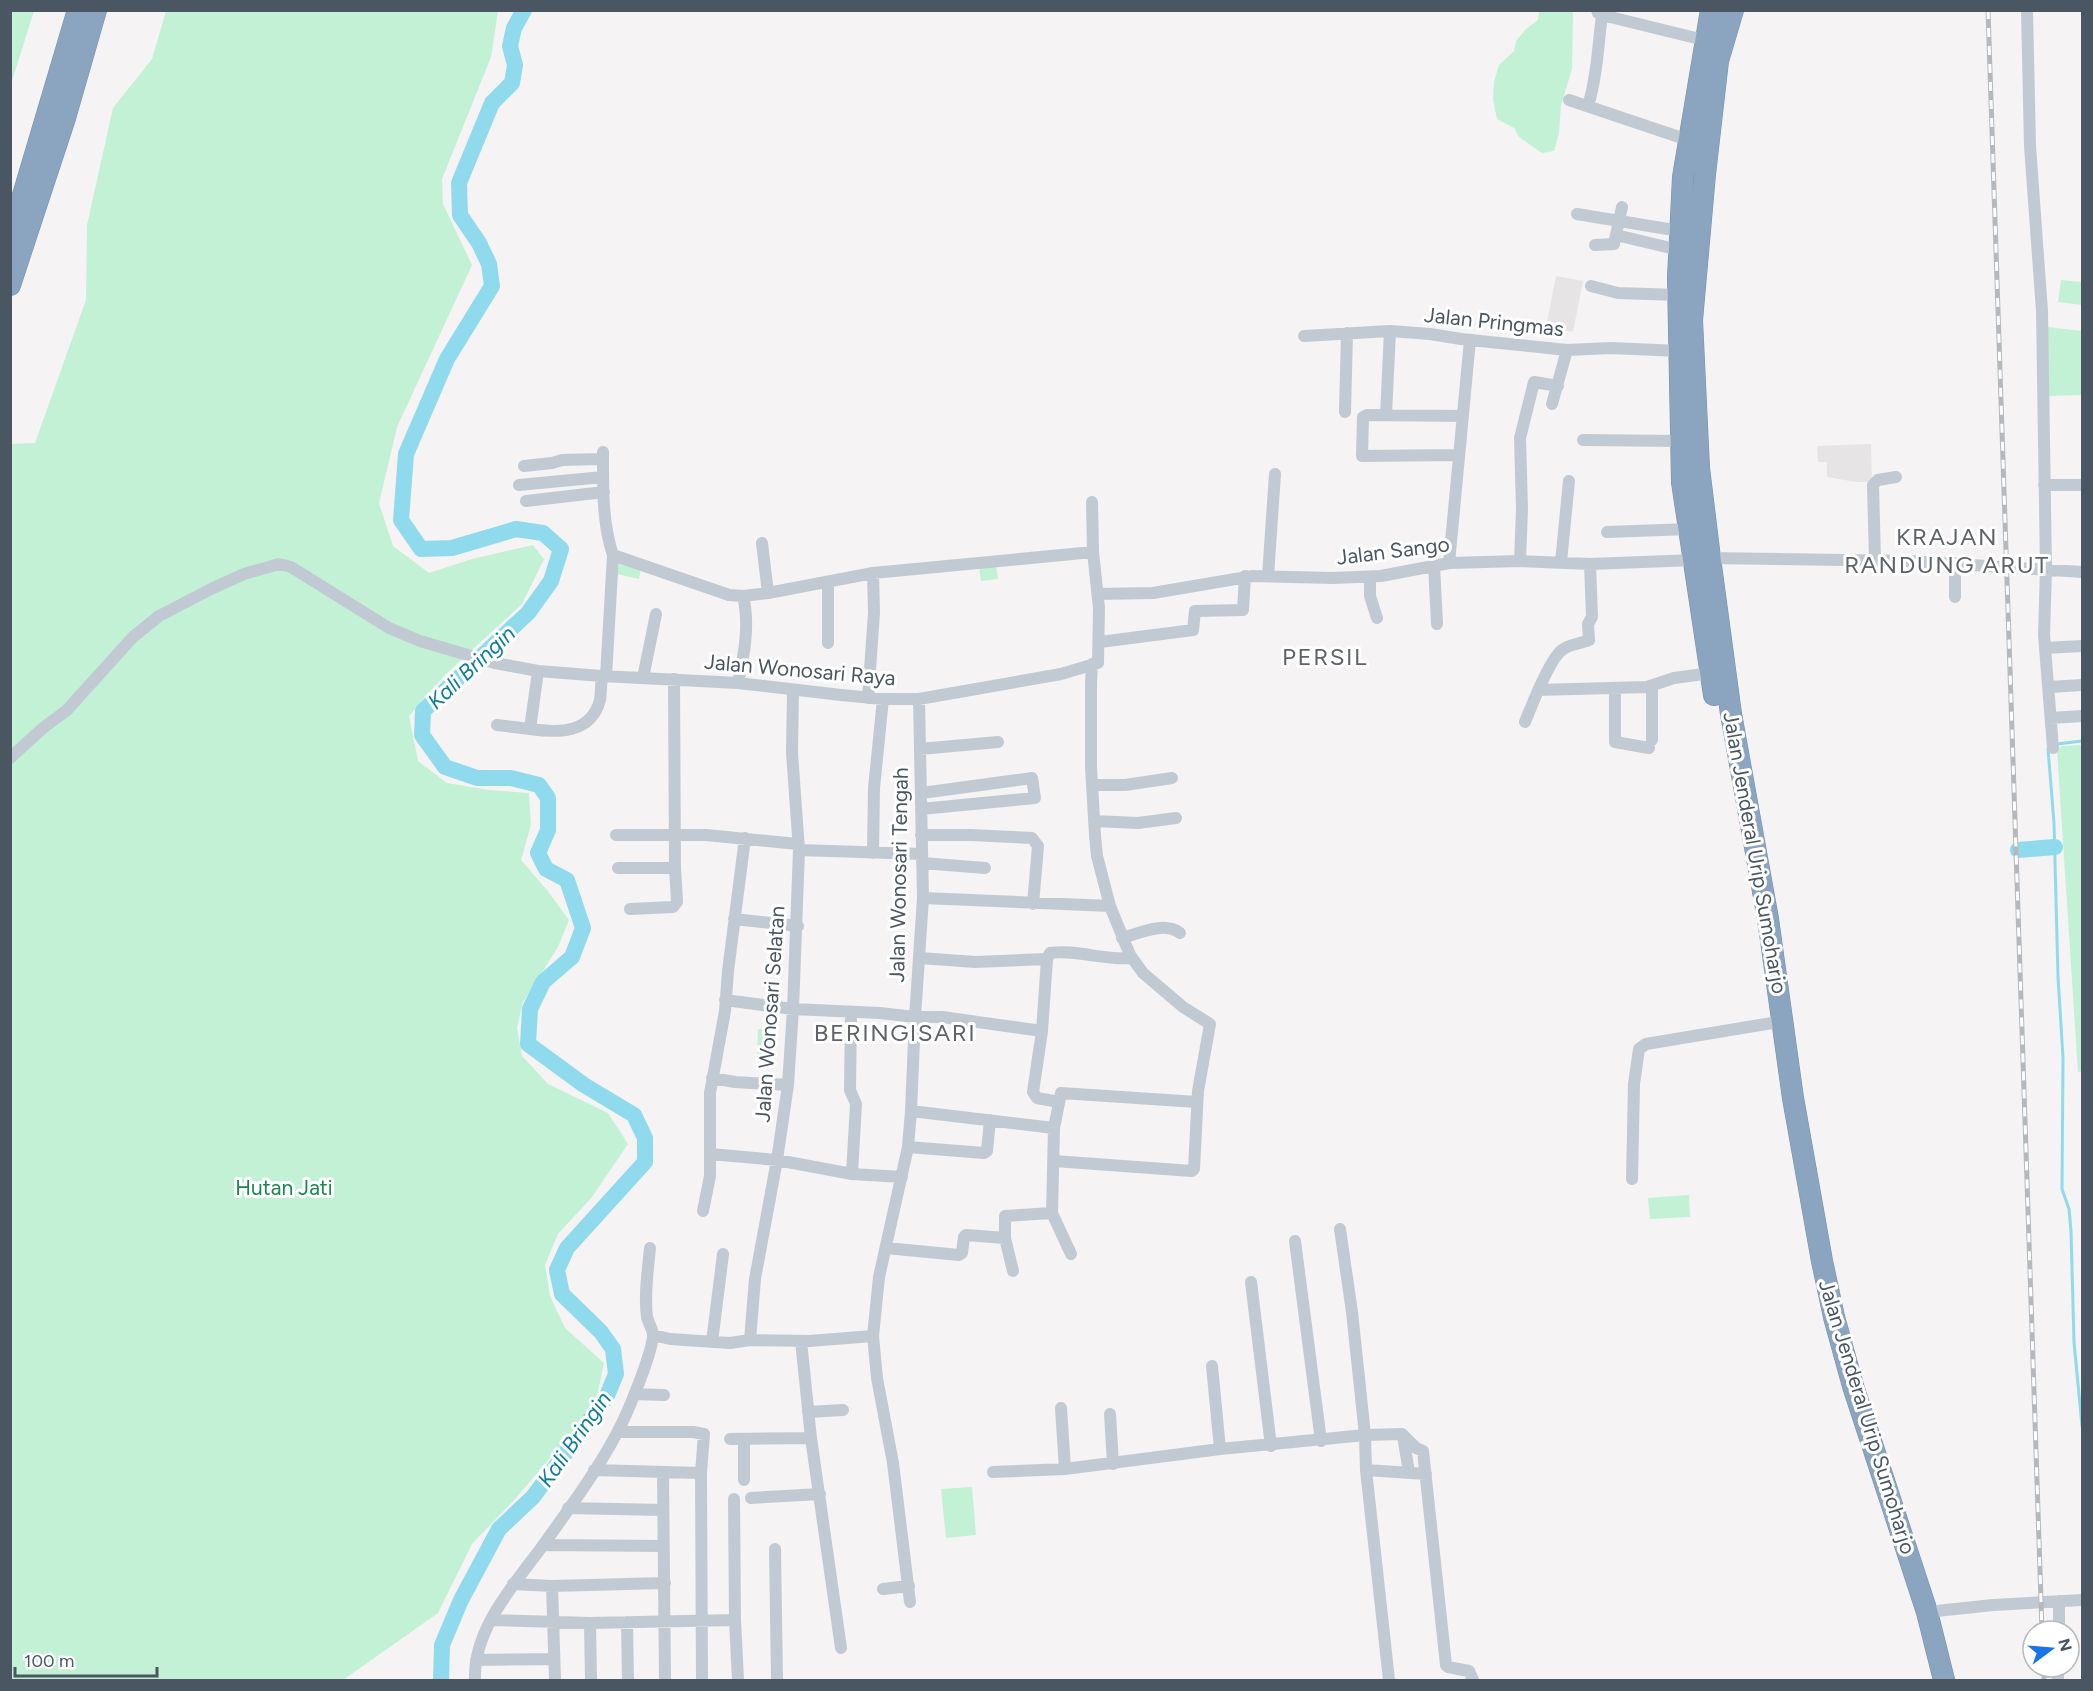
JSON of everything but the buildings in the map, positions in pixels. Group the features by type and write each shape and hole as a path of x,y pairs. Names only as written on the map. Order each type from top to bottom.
{"highway":[{"path":"10,238 78,10"},
{"path":"10,285 65,118 96,10"},
{"name":"Jalan Jenderal Urip Sumoharjo","path":"1711,10 1688,140 1679,240 1682,482 1690,529 1702,559 1768,919 1793,1098 1822,1261 1853,1386 1926,1612 1944,1680"},
{"name":"Jalan Jenderal Urip Sumoharjo","path":"1733,10 1718,61 1692,320 1702,559 1711,674 1772,1023 1797,1201 1822,1323 1850,1423 1910,1607 1930,1680"}],"street":[{"path":"2027,10 2030,146 2042,310 2045,648 2053,748"},
{"path":"1588,106 1596,76 1599,13 1704,40"},
{"path":"1569,100 1688,140"},
{"path":"1595,244 1614,244 1622,207"},
{"path":"1577,214 1619,221 1679,240"},
{"path":"1616,235 1679,240"},
{"path":"1591,286 1618,293 1678,295"},
{"path":"1386,416 1390,331"},
{"name":"Jalan Pringmas","path":"1304,336 1390,331 1567,350 1611,348 1679,351"},
{"path":"1345,412 1347,333"},
{"path":"1449,563 1470,340"},
{"path":"1552,404 1567,350"},
{"path":"1520,561 1522,509 1520,438 1534,382 1558,386"},
{"path":"1458,454 1362,456 1363,417 1463,416"},
{"path":"1583,440 1682,441"},
{"path":"496,726 564,731 579,728 586,722 600,700 604,676 613,555 608,541 603,456 524,466"},
{"path":"539,465 542,483"},
{"path":"1268,576 1275,474"},
{"path":"519,485 603,477"},
{"path":"1875,560 1873,485 1878,480 1896,477"},
{"path":"1561,562 1569,481"},
{"path":"2044,485 2082,485"},
{"path":"526,501 604,492"},
{"path":"1054,1161 1188,1172 1194,1169 1197,1102 1210,1024 1183,1007 1150,981 1132,958 1110,906 1097,856 1092,785 1091,683 1100,642 1093,552 1092,502"},
{"path":"1608,532 1690,529"},
{"path":"762,543 768,593"},
{"path":"613,555 715,591 743,596 873,573 1093,552"},
{"name":"Jalan Sango","path":"1098,594 1153,593 1245,576 1370,577 1449,563 1520,561 1590,564 1702,559 1875,560 2082,572"},
{"path":"1955,563 1955,597"},
{"name":"Jalan Wonosari Raya","path":"10,758 67,710 133,637 159,616 244,574 279,564 291,567 389,628 420,641 495,663 538,671 738,683 868,698 919,699 1061,674 1095,664"},
{"path":"1525,722 1538,690 1561,650 1589,640 1588,624 1592,617 1590,564"},
{"path":"1434,566 1437,624"},
{"path":"868,698 874,613 873,573"},
{"path":"1100,642 1193,630 1195,610 1243,610 1245,576"},
{"path":"1370,577 1370,596 1377,618"},
{"path":"828,582 828,643"},
{"path":"738,683 744,653 746,605 743,596"},
{"path":"643,678 656,614"},
{"path":"2045,648 2082,646"},
{"path":"530,729 538,671"},
{"path":"1538,690 1652,687 1674,678 1711,674"},
{"path":"630,909 676,905 675,679"},
{"path":"2049,687 2082,685"},
{"path":"1615,688 1615,742 1617,744 1651,744 1652,687"},
{"name":"Jalan Wonosari Selatan","path":"750,1340 755,1279 788,1085 798,926 799,847 792,753 793,690"},
{"path":"873,853 874,788 883,699"},
{"name":"Jalan Wonosari Tengah","path":"910,1602 893,1463 873,1336 879,1277 908,1147 911,1111 923,898 919,699"},
{"path":"2051,718 2082,716"},
{"path":"920,749 998,742"},
{"path":"921,809 1034,799 1035,796 1032,778 922,793"},
{"path":"1092,785 1125,784 1172,778"},
{"path":"1094,821 1138,823 1176,818"},
{"path":"616,835 706,835 745,838 799,847 873,853 985,868"},
{"path":"921,835 1032,838 1038,846 1033,904"},
{"path":"703,1211 710,1176 712,1078 725,1011 745,838"},
{"path":"618,868 675,868"},
{"path":"923,898 1110,906"},
{"path":"734,920 798,926"},
{"path":"1122,938 1160,927 1174,929 1180,933"},
{"path":"1059,1102 1037,1098 1033,1092 1042,1030 1047,959 1050,953 1112,959 1132,958"},
{"path":"920,958 975,963 1047,959"},
{"path":"725,1000 793,1009 942,1017 1042,1030"},
{"path":"851,1012 850,1090 856,1104 852,1174"},
{"path":"1632,1179 1634,1084 1639,1049 1646,1044 1772,1023"},
{"path":"712,1078 735,1082 788,1085"},
{"path":"1071,1254 1052,1213 1054,1128 1061,1093 1197,1102"},
{"path":"911,1111 1054,1128"},
{"path":"908,1147 984,1153 987,1151 990,1120"},
{"path":"710,1154 777,1160 852,1174 902,1177"},
{"path":"1012,1271 1005,1239 1005,1216 1052,1213"},
{"path":"1340,1229 1352,1312 1365,1435 1366,1470 1389,1680"},
{"path":"886,1248 959,1255 962,1253 966,1235 1005,1239"},
{"path":"1295,1241 1321,1441"},
{"path":"475,1680 476,1660 491,1620 513,1584 543,1545 594,1470 618,1432 635,1394 653,1335 646,1297 650,1248"},
{"path":"712,1342 723,1254"},
{"path":"1251,1282 1270,1446"},
{"path":"653,1335 670,1339 730,1343 750,1340 801,1341 873,1336"},
{"path":"801,1341 811,1438 841,1648"},
{"path":"1212,1366 1221,1449"},
{"path":"635,1394 664,1395"},
{"path":"1061,1408 1065,1469"},
{"path":"808,1412 843,1410"},
{"path":"1110,1414 1113,1464"},
{"path":"618,1432 704,1434 701,1473 702,1680"},
{"path":"1402,1434 1409,1472"},
{"path":"993,1472 1065,1469 1221,1449 1365,1435 1402,1434 1415,1447 1423,1451 1446,1665 1469,1671 1473,1680"},
{"path":"730,1440 811,1438"},
{"path":"744,1439 744,1480"},
{"path":"594,1470 701,1473"},
{"path":"1366,1470 1426,1474"},
{"path":"663,1472 665,1680"},
{"path":"751,1498 820,1494"},
{"path":"734,1499 738,1680"},
{"path":"568,1508 663,1510"},
{"path":"543,1545 663,1546"},
{"path":"775,1549 777,1680"},
{"path":"513,1584 552,1586 664,1583"},
{"path":"552,1586 555,1680"},
{"path":"883,1589 909,1586"},
{"path":"1926,1612 1993,1605 2082,1600"},
{"path":"2059,1601 2059,1619"},
{"path":"491,1620 590,1623 735,1620"},
{"path":"627,1622 628,1680"},
{"path":"590,1623 591,1680"},
{"path":"476,1660 554,1659"}],"shaded area":[{"path":"1556,276 1583,281 1573,332 1546,327"},
{"path":"1871,444 1872,482 1827,477 1827,462 1818,462 1817,446"}],"green space":[{"path":"10,11 34,11 11,84"},
{"name":"Hutan Jati","path":"166,11 498,11 491,57 442,179 443,204 472,265 397,427 379,503 393,546 429,573 472,559 533,545 544,559 522,604 444,676 409,716 418,761 447,783 489,790 529,793 531,825 521,860 569,920 558,947 523,1002 517,1028 522,1056 548,1084 608,1113 628,1144 592,1197 558,1234 545,1265 550,1296 565,1328 604,1363 595,1405 516,1498 472,1544 438,1613 343,1680 11,1680 10,444 35,443 86,300 87,225 113,108 152,59"},
{"path":"1539,11 1573,11 1572,69 1561,105 1559,133 1554,151 1542,153 1519,137 1514,128 1497,119 1493,100 1494,82 1499,65 1514,51 1516,41 1526,29 1538,20"},
{"path":"2061,280 2082,282 2082,305 2058,302"},
{"path":"2047,327 2082,331 2082,395 2049,396"},
{"path":"619,564 641,568 639,579 617,574"},
{"path":"996,565 998,579 981,581 979,567"},
{"path":"2082,745 2082,1071 2078,1072 2057,750 2062,746"},
{"path":"758,1029 775,1030 774,1061 757,1060"},
{"path":"1689,1195 1690,1217 1650,1219 1648,1198"},
{"path":"972,1487 976,1535 946,1538 941,1489"}],"waterway":[{"name":"Kali Bringin","path":"441,1680 442,1645 461,1600 499,1529 533,1497 606,1398 616,1374 613,1349 601,1332 562,1294 557,1270 567,1248 645,1162 645,1138 634,1115 584,1085 528,1044 530,1009 543,982 572,957 583,928 567,880 546,869 538,853 548,830 548,798 539,785 511,778 477,778 445,767 422,735 423,711 528,613 551,581 561,549 543,533 516,529 452,548 421,549 401,520 406,454 447,359 492,286 489,264 479,243 460,215 459,183 492,103 512,83 515,65 510,46 514,28 524,10"},
{"path":"2057,744 2082,741"},
{"path":"2048,749 2054,823 2058,977 2063,1057 2062,1189 2069,1209 2071,1231 2074,1342 2082,1426"},
{"path":"2018,850 2055,847"}],"railway":[{"path":"1988,10 2042,1619"}],"district":[{"name":"KRAJAN RANDUNG ARUT","path":"1947,551"},
{"name":"PERSIL","path":"1325,657"},
{"name":"BERINGISARI","path":"895,1033"}]}
